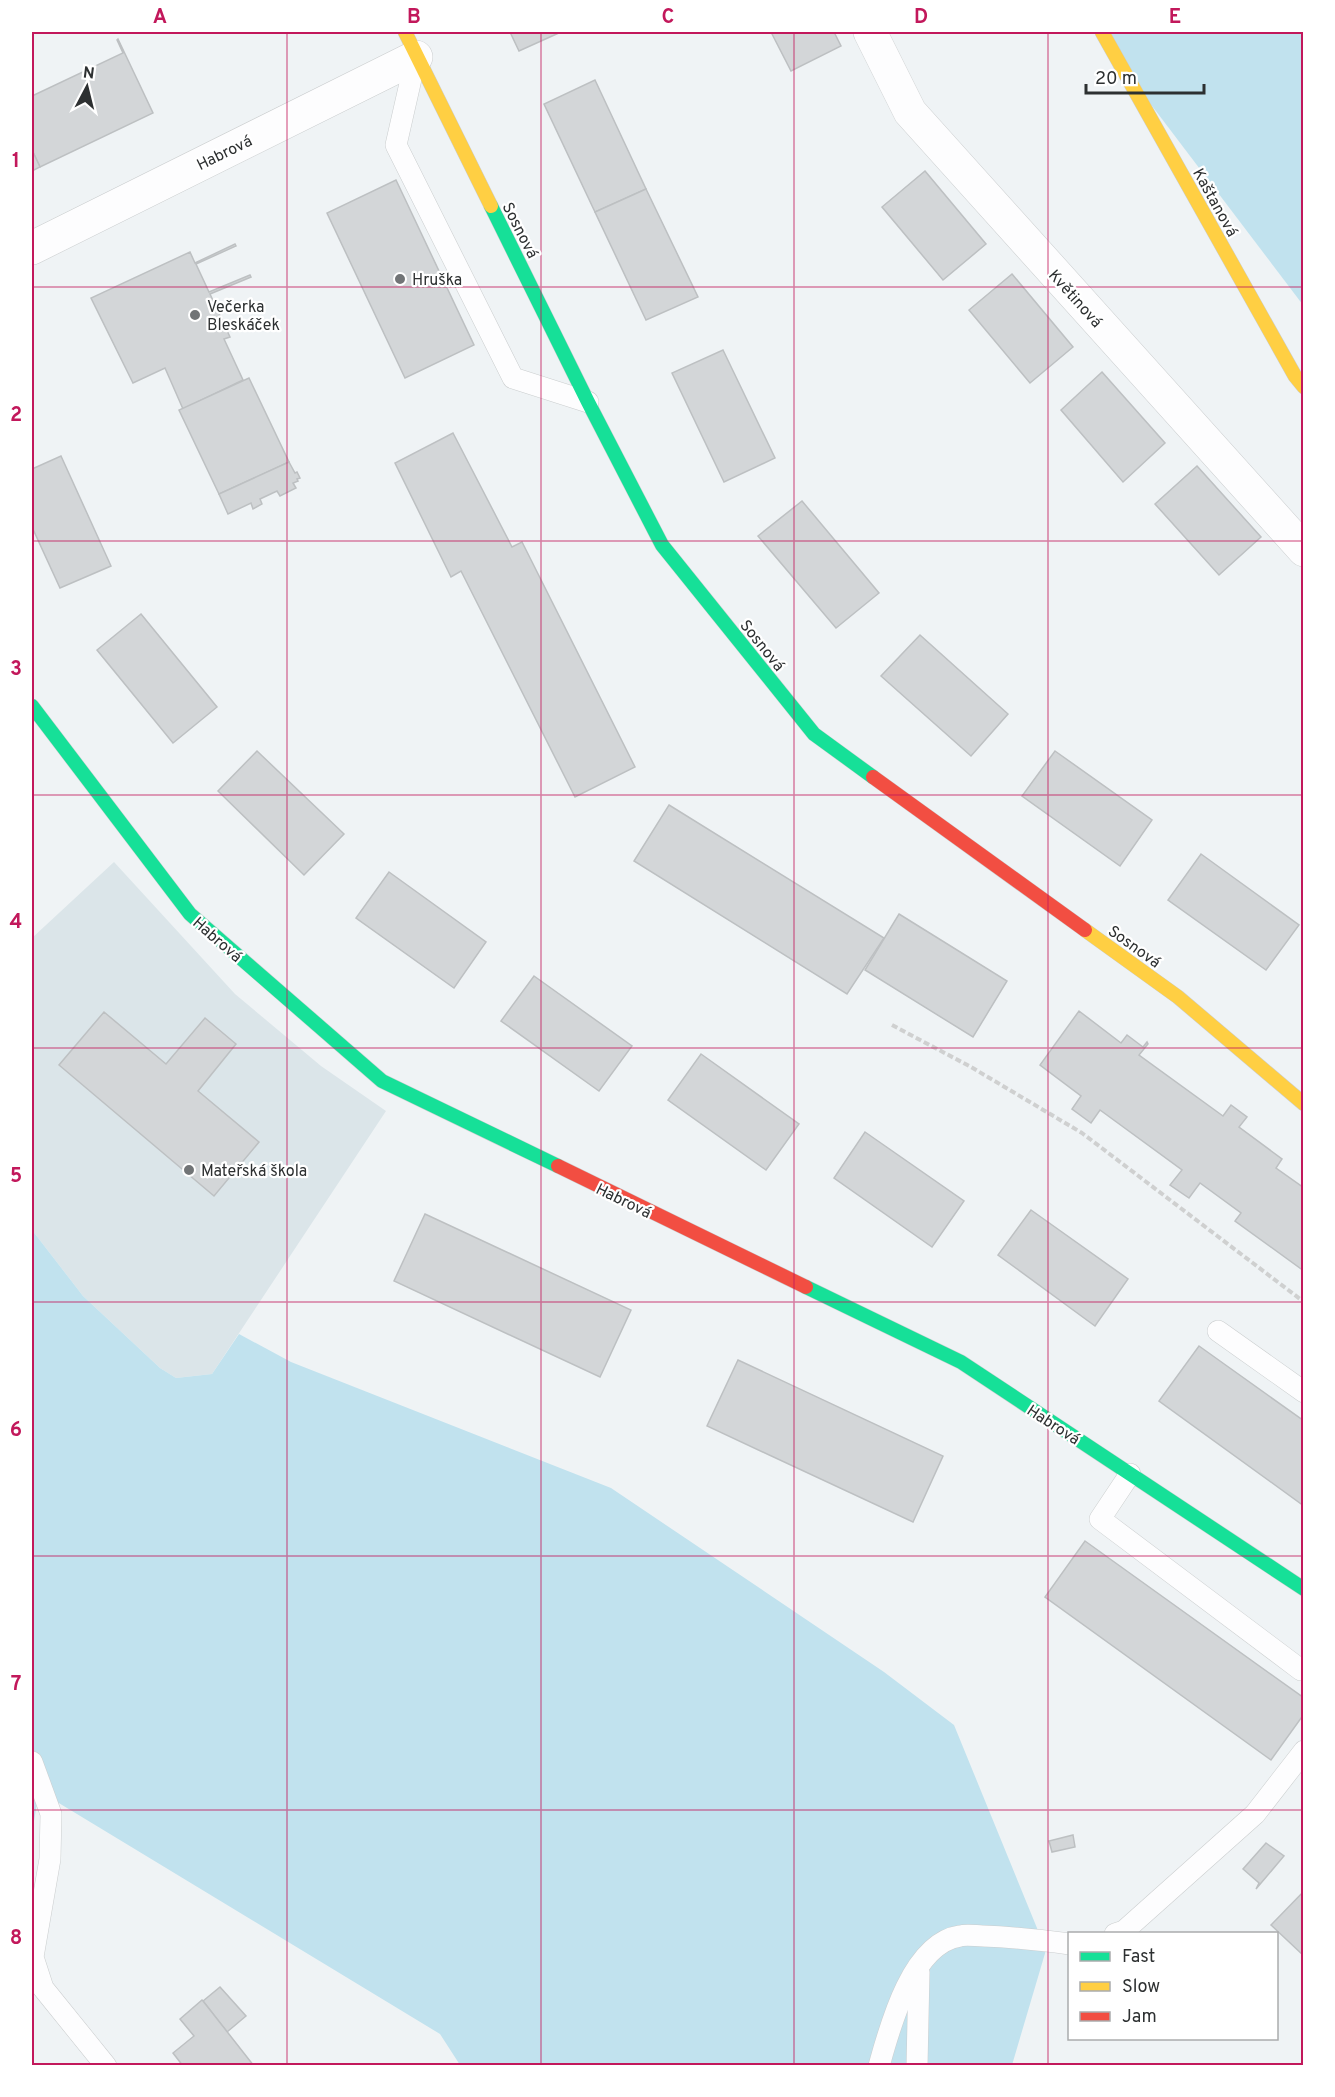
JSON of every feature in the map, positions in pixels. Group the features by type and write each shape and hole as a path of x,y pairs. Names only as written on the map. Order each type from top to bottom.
{"street":[{"name":"Květinová","path":"870,32 910,112 1304,550"},
{"name":"Kaštanová","path":"1102,32 1295,376 1304,387"},
{"name":"Habrová","path":"32,248 410,44"},
{"name":"Sosnová","path":"410,44 588,402 662,545 814,734 1178,997 1304,1104"},
{"name":"Habrová","path":"32,706 190,914 382,1081 961,1362 1304,1589"}],"lane":[{"path":"410,44 396,144 513,378 588,402"},
{"path":"1218,1331 1304,1392"},
{"path":"1130,1474 1100,1519 1301,1670"},
{"path":"1121,1932 1254,1814 1304,1751"},
{"path":"32,1762 51,1814 50,1859 33,1957 43,1988 106,2066"},
{"path":"879,2066 893,2018 919,1965 941,1942 960,1935 1012,1936 1068,1944"},
{"path":"917,2066 919,1965"}],"path":[{"path":"892,1025 971,1067 1082,1134 1304,1302"}],"shaded area":[{"path":"1096,32 1303,32 1303,305"},
{"name":"Mateřská škola","path":"114,862 235,994 321,1066 386,1111 212,1374 176,1378 160,1368 83,1296 32,1230 32,938"},
{"path":"32,1230 83,1296 160,1368 176,1378 212,1374 239,1334 291,1362 611,1488 884,1672 954,1725 1046,1950 1012,2065 460,2065 440,2034 39,1791 32,1833"}],"building":[{"path":"510,32 561,32 519,51"},
{"path":"771,32 834,32 841,46 791,71"},
{"path":"118,39 153,113 40,167 32,150 32,96 123,53"},
{"path":"595,80 646,189 595,212 544,104"},
{"path":"32,150 40,167 32,171"},
{"path":"925,171 986,244 943,280 882,207"},
{"name":"Hruška","path":"396,180 474,345 405,378 327,213"},
{"path":"646,189 698,297 646,320 595,212"},
{"path":"235,244 236,246 196,264 209,292 250,275 251,277 210,294 230,337 224,339 243,380 183,409 165,368 133,383 91,298 190,252 195,263"},
{"path":"1012,274 1073,347 1030,383 969,310"},
{"path":"723,350 775,458 724,482 672,373"},
{"path":"1102,372 1165,443 1123,482 1061,410"},
{"path":"249,378 289,462 219,494 179,410"},
{"path":"453,433 512,547 522,542 635,767 575,797 461,571 451,577 395,463"},
{"path":"61,456 111,566 60,588 32,527 32,469"},
{"path":"289,462 300,478 293,483 296,488 280,496 277,491 260,499 262,504 253,509 251,503 228,514 219,494"},
{"path":"1197,466 1261,537 1219,575 1155,504"},
{"path":"802,501 879,593 836,628 758,536"},
{"path":"141,614 217,707 173,743 97,650"},
{"path":"920,635 1008,714 971,756 881,676"},
{"path":"257,751 344,834 304,875 218,791"},
{"path":"1055,751 1152,820 1120,866 1022,796"},
{"path":"669,805 884,938 847,994 634,861"},
{"path":"1201,854 1299,925 1266,970 1168,900"},
{"path":"389,872 486,942 454,988 356,918"},
{"path":"899,914 1007,981 973,1037 865,970"},
{"path":"534,976 632,1046 599,1091 501,1021"},
{"path":"1079,1011 1121,1043 1127,1035 1143,1047 1147,1042 1148,1044 1139,1055 1223,1116 1231,1105 1247,1117 1239,1127 1282,1159 1276,1168 1304,1188 1304,1271 1235,1221 1241,1213 1200,1183 1189,1198 1170,1185 1182,1170 1100,1110 1091,1123 1072,1109 1081,1096 1040,1065"},
{"path":"104,1012 166,1064 205,1018 236,1044 198,1091 259,1142 214,1196 59,1065"},
{"path":"701,1054 799,1124 766,1170 668,1100"},
{"path":"865,1132 964,1201 932,1247 834,1178"},
{"path":"1031,1210 1128,1279 1095,1326 998,1255"},
{"path":"425,1214 631,1310 600,1377 394,1281"},
{"path":"1199,1346 1304,1421 1304,1506 1159,1401"},
{"path":"738,1360 943,1456 913,1522 707,1426"},
{"path":"1085,1541 1304,1698 1304,1714 1271,1760 1045,1597"},
{"path":"1073,1835 1075,1847 1052,1852 1049,1841"},
{"path":"1266,1843 1284,1856 1256,1889 1259,1883 1243,1869"},
{"path":"1304,1891 1304,1956 1271,1925"},
{"path":"220,1987 246,2016 227,2032 203,2001"},
{"path":"202,2000 254,2066 183,2066 173,2053 194,2036 180,2019"}],"traffic: fast":[{"path":"491,206 662,545 814,734 873,777"},
{"path":"32,706 190,914 382,1081 558,1166"},
{"path":"806,1287 961,1362 1304,1589"}],"traffic: slow":[{"path":"405,32 491,206"},
{"path":"1102,32 1295,376 1304,387"},
{"path":"1085,930 1178,997 1304,1104"}],"traffic: jam":[{"path":"873,777 1085,930"},
{"path":"558,1166 806,1287"}],"place":[{"name":"Hruška","path":"400,279"},
{"name":"Večerka Bleskáček","path":"195,315"},
{"name":"Mateřská škola","path":"189,1170"}]}
